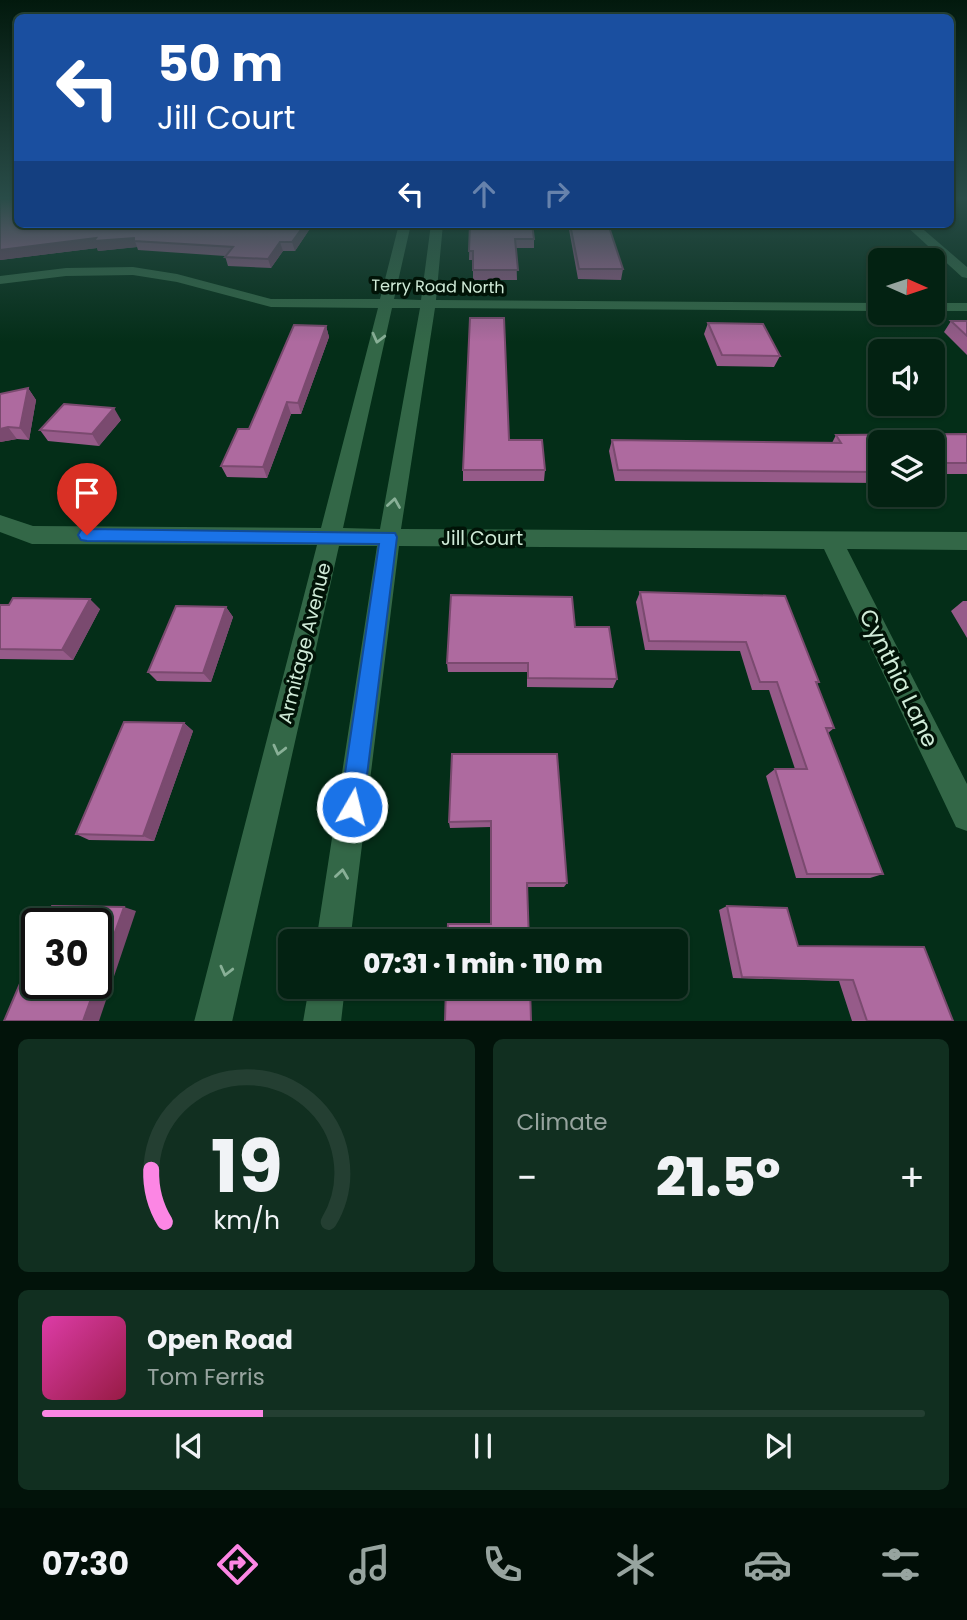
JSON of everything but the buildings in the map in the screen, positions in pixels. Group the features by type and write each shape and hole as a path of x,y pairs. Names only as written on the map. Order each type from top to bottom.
{"street":[{"name":"Armitage Avenue","path":"214,1021 400,247"},
{"path":"335,929 389,537 428,304 434,247"},
{"path":"936,247 967,274"},
{"name":"Terry Road North","path":"0,280 47,273 118,270 179,278 251,300 868,307"},
{"path":"945,307 967,307"},
{"name":"Jill Court","path":"0,523 33,534 967,541"},
{"name":"Cynthia Lane","path":"831,540 967,816"},
{"path":"322,1021 325,999"}],"route":[{"path":"87,535 389,537 352,807"}]}
